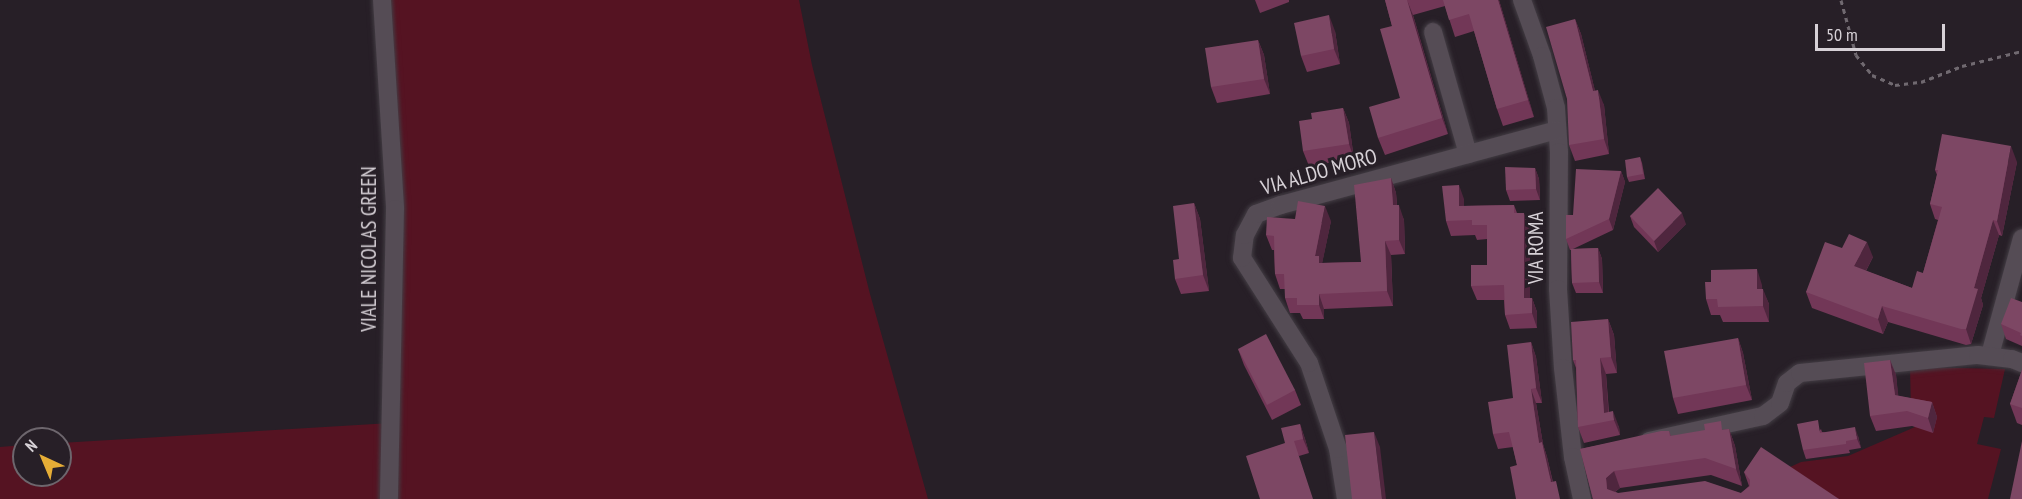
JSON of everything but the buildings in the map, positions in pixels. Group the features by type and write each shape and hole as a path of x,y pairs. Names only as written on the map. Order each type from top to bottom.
{"street":[{"name":"VIALE NICOLAS GREEN","path":"382,0 395,209 389,499"},
{"name":"VIA ROMA","path":"1522,0 1542,56 1556,108 1558,289 1563,368 1573,457 1582,499"},
{"path":"1432,32 1468,154"},
{"name":"VIA ALDO MORO","path":"1346,499 1338,449 1309,363 1242,258 1245,235 1256,214 1281,205 1557,130"},
{"path":"1990,355 2022,238"},
{"path":"1630,445 1763,416 1780,403 1787,383 1800,373 1990,355 2022,363"},
{"path":"1573,457 1596,452"}],"path":[{"path":"1841,0 1856,55 1872,75 1895,85 1921,82 1962,66 2022,51"}],"shaded area":[{"path":"382,0 799,0 812,65 870,294 928,499 0,499 0,447 12,446 12,487 72,487 72,442 391,423"},
{"path":"1910,367 2005,369 1994,418 1984,417 1977,444 2001,449 1988,499 1836,499 1790,467 1801,462 1848,456 1915,427 1911,412"}]}
